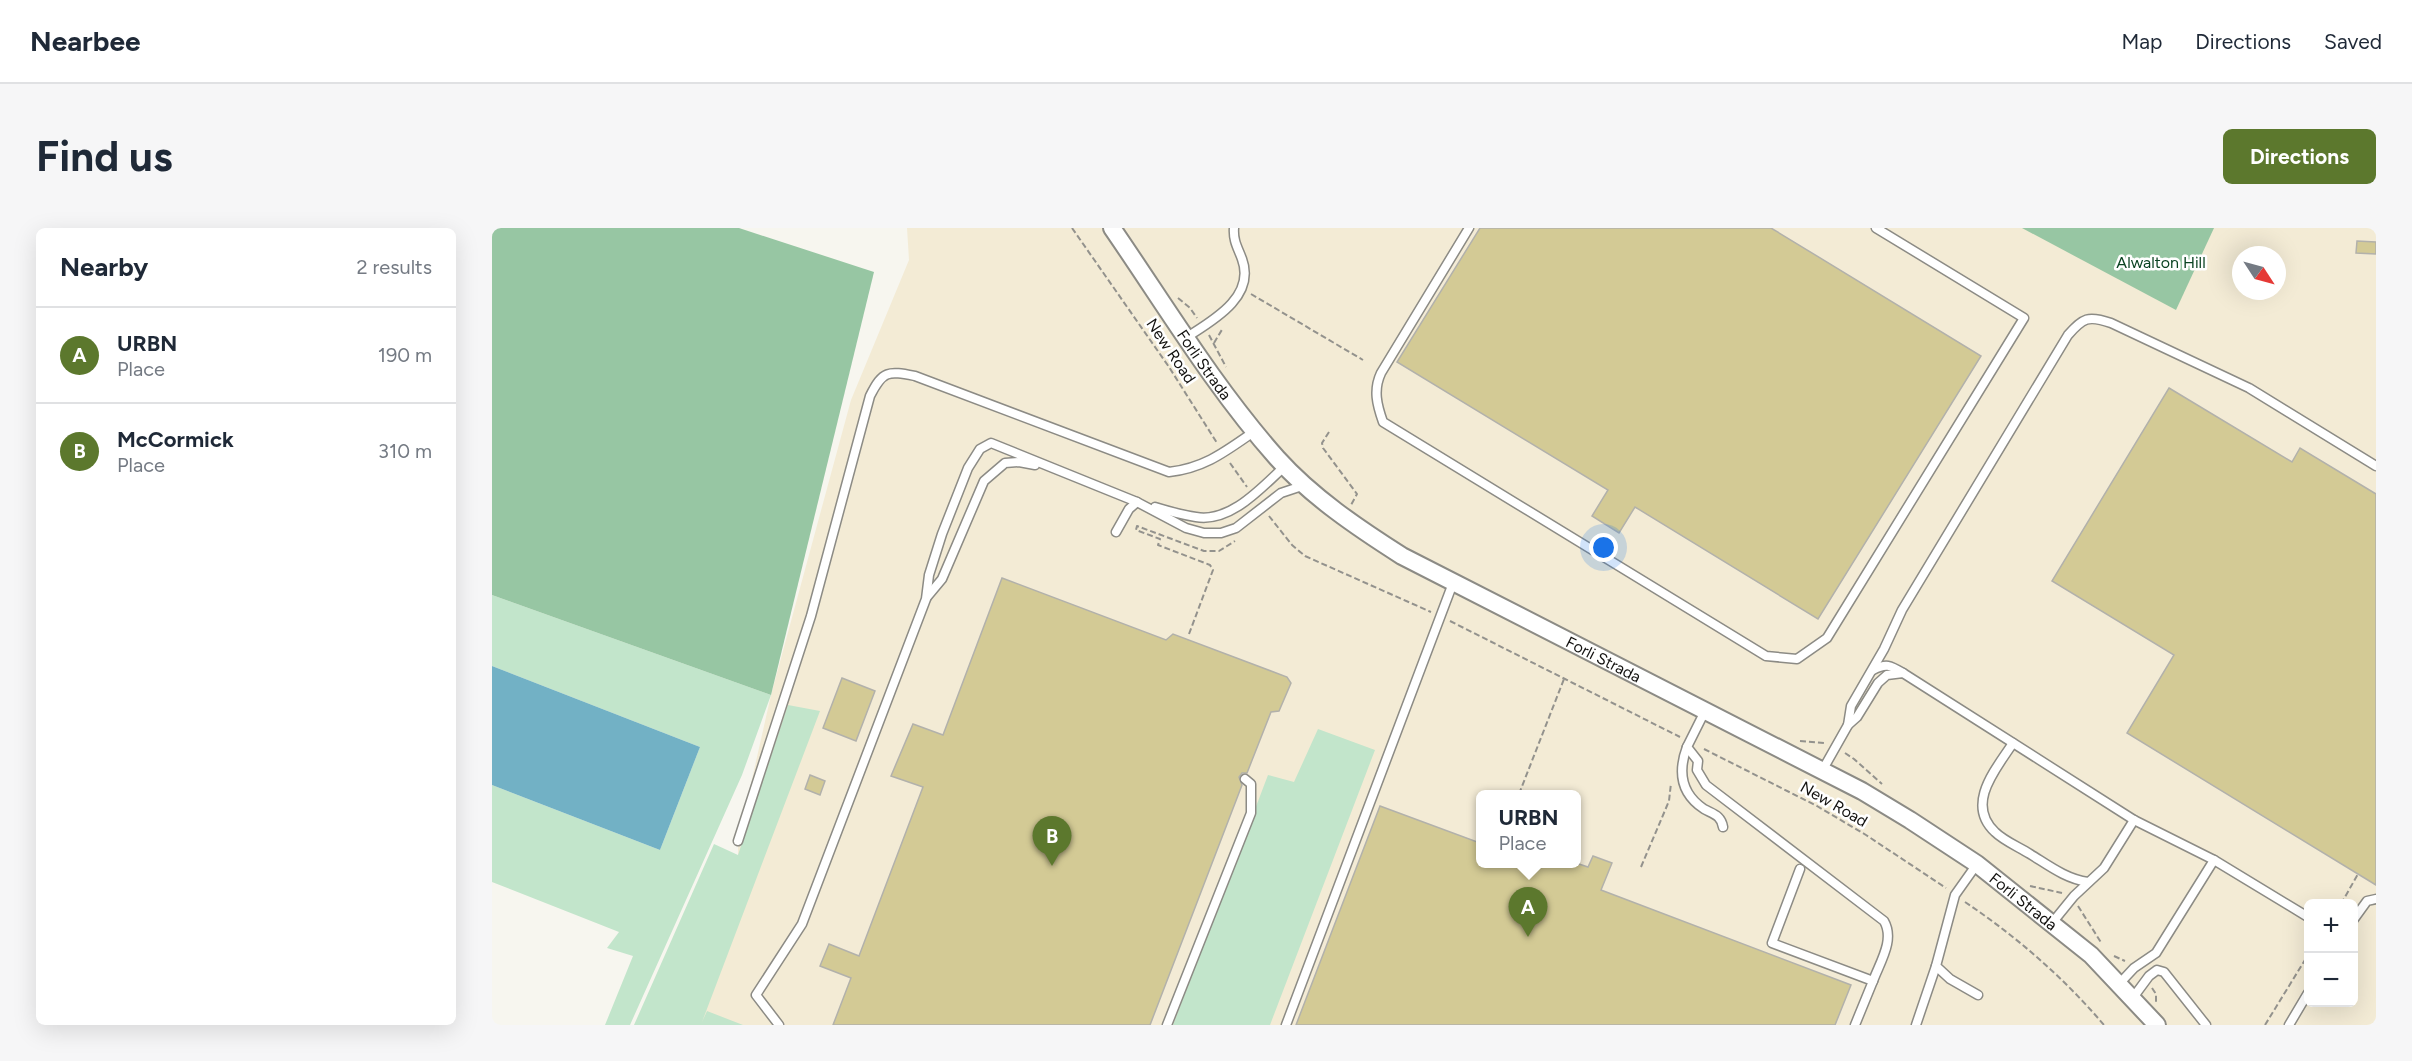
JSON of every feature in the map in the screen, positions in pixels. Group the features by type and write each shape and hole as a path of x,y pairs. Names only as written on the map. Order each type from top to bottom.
{"street":[{"name":"Forli Strada","path":"1112,228 1229,399 1255,431 1285,466 1370,535 1402,556 1453,583 1862,791 1943,841 1977,864 2091,955 2157,1025"}],"lane":[{"path":"1187,337 1231,305 1240,292 1244,276 1242,260 1236,249 1234,228"},
{"path":"1469,228 1376,383 1376,394 1383,422 1766,656 1797,659 1827,639 2024,318 1876,228"},
{"path":"1848,725 1851,706 1902,610 2068,335 2080,322 2094,317 2110,323 2249,388 2376,466"},
{"path":"738,841 811,616 870,396 877,382 885,374 893,372 915,376 1169,472 1191,470 1223,453 1255,431"},
{"path":"779,1025 756,995 802,924 926,599 929,575 942,534 968,468 980,448 992,443 1050,469 1137,502 1197,518 1212,517 1241,504 1285,466"},
{"path":"926,599 942,579 984,481 1005,463 1019,462 1050,469"},
{"path":"1137,502 1186,528 1204,533 1221,533 1236,528 1281,494 1305,484"},
{"path":"1116,532 1129,509 1137,502"},
{"path":"1286,1025 1453,583"},
{"path":"1872,670 1882,665 1890,665 2134,820 2214,860 2304,915"},
{"path":"1822,771 1848,725 1857,717 1878,683 1887,675 1903,673"},
{"path":"1705,711 1688,747 1681,769 1686,790 1696,803 1722,820 1723,827"},
{"path":"2013,743 1993,774 1982,798 1984,820 1996,833 2060,872 2088,882"},
{"path":"1688,747 1698,760 1697,770 1701,778 1714,793 1884,921 1889,931 1888,941 1855,1025"},
{"path":"1167,1025 1251,813 1251,784 1245,779"},
{"path":"2052,923 2088,882 2104,868 2134,820"},
{"path":"2119,984 2133,968 2156,953 2214,860"},
{"path":"1918,1024 1955,895 1977,864"},
{"path":"1800,869 1772,942 1873,981"},
{"path":"2358,913 2367,901 2376,899"},
{"path":"1936,966 1950,979 1978,995"},
{"path":"2132,999 2148,976 2157,970 2164,972 2206,1025"},
{"path":"2289,1025 2304,1000"}],"path":[{"name":"New Road","path":"1072,228 1169,367 1248,488"},
{"path":"1251,294 1363,360"},
{"path":"1214,343 1227,369"},
{"path":"1329,432 1322,443 1323,448 1357,494 1351,505"},
{"path":"1346,501 1359,510"},
{"path":"1269,516 1292,545 1305,556 1429,611"},
{"path":"1189,634 1213,570 1210,566 1158,545 1160,539 1136,530 1137,526 1204,551 1219,551 1236,540"},
{"path":"1449,621 1678,736 1675,744"},
{"path":"1521,790 1564,679"},
{"path":"1797,741 1825,743"},
{"name":"New Road","path":"1706,750 1817,806 1866,835 1944,887"},
{"path":"1641,867 1669,801 1672,790 1671,775"},
{"path":"2343,899 2358,874"},
{"path":"1968,903 2024,944 2069,987 2104,1025"},
{"path":"2082,909 2103,945"},
{"path":"2108,954 2126,961"},
{"path":"2265,1025 2304,962"},
{"path":"2153,990 2157,987"}],"shaded area":[{"path":"907,228 2376,228 2376,1025 696,1025 738,855 738,841 771,695 851,400 909,260"}],"green space":[{"path":"492,228 739,228 874,272 771,695 492,595"},
{"name":"Alwalton Hill","path":"2022,228 2214,228 2176,310"},
{"path":"492,595 771,695 742,775 630,1025 605,1025 633,956 607,948 619,932 492,882 492,785 660,850 700,747 492,666"},
{"path":"788,705 820,711 702,1022 707,1011 743,1025 634,1025 714,844 738,855"},
{"path":"1318,729 1375,750 1270,1025 1173,1025 1268,775 1294,782"}],"water":[{"path":"492,666 700,747 660,850 492,785"}],"building":[{"path":"1480,228 1771,228 1981,356 1818,619 1635,507 1619,533 1592,516 1608,490 1397,362"},
{"path":"2357,241 2376,242 2376,254 2356,253"},
{"path":"2169,388 2292,462 2300,448 2376,494 2376,885 2127,733 2174,655 2052,581"},
{"path":"1002,578 1166,640 1173,634 1287,677 1291,683 1279,711 1271,712 1247,773 1242,773 1239,777 1242,785 1150,1025 833,1025 851,978 820,966 829,944 859,956 923,787 891,776 913,724 943,735"},
{"path":"842,678 875,691 856,741 823,728"},
{"path":"810,775 825,781 820,795 805,789"},
{"path":"1380,806 1476,842 1476,868 1581,868 1581,865 1588,867 1593,856 1612,863 1601,890 1851,985 1835,1025 1296,1025"}],"place":[{"name":"McCormick","path":"1052,866"},
{"name":"URBN","path":"1528,937"}]}
